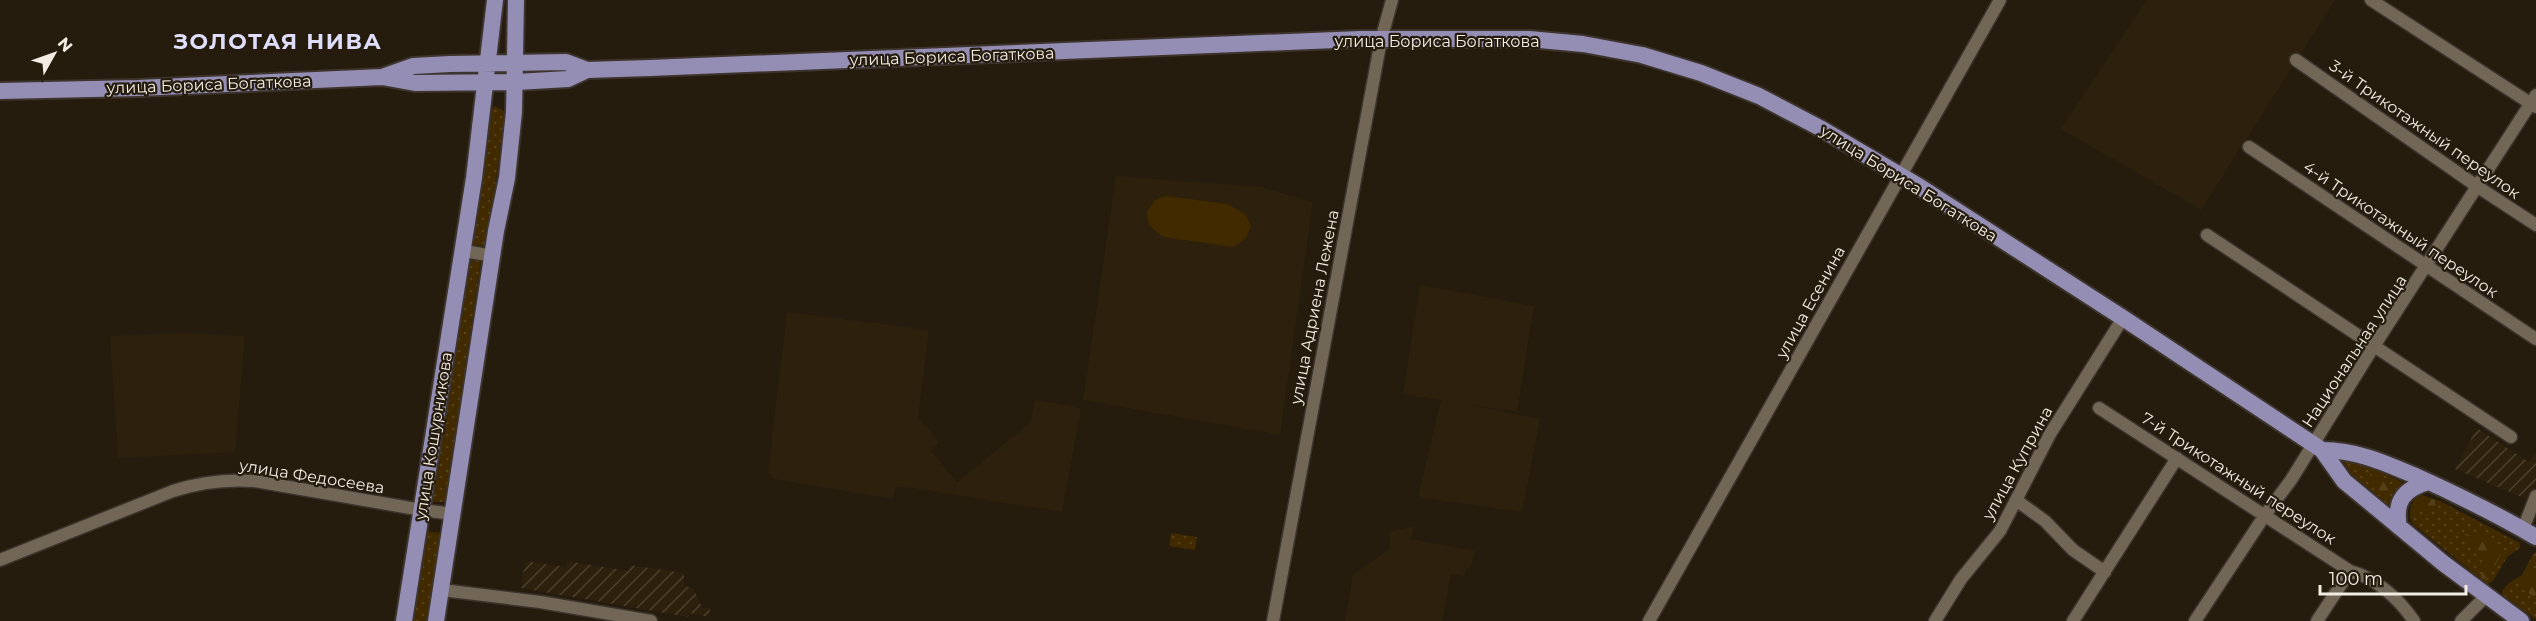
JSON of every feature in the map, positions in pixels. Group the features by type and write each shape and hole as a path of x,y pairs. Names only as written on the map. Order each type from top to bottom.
{"main road":[{"name":"улица Кошурникова","path":"436,621 507,178 516,82 516,0"},
{"name":"улица Кошурникова","path":"404,621 474,178 495,1"},
{"path":"450,64 470,56 483,45 495,1"},
{"name":"улица Бориса Богаткова","path":"382,77 413,66 450,64 566,62 587,70 1381,40 1529,39 1583,44 1642,55 1701,73 1759,96 1900,174 2317,447 2344,481 2486,596 2521,621"},
{"name":"улица Бориса Богаткова","path":"0,91 138,88 382,77 415,83 516,82 568,79 587,70"},
{"name":"улица Бориса Богаткова","path":"2317,447 2366,455 2428,482 2530,533"},
{"path":"2399,527 2397,515 2404,494 2414,486 2428,482"}],"street":[{"name":"улица Адриена Лежена","path":"1273,621 1381,40 1392,0"},
{"name":"улица Есенина","path":"1649,621 2000,0"},
{"path":"2371,0 2534,102"},
{"name":"3-й Трикотажный переулок","path":"2296,60 2478,188 2536,225"},
{"name":"Национальная улица","path":"2195,621 2265,515 2317,447 2374,346 2534,102"},
{"name":"4-й Трикотажный переулок","path":"2249,147 2536,339"},
{"path":"2207,235 2511,437"},
{"path":"462,251 494,256"},
{"name":"улица Куприна","path":"1941,619 1961,579 2000,531 2050,434 2123,318"},
{"name":"7-й Трикотажный переулок","path":"2099,408 2350,571 2368,576 2406,609 2415,621"},
{"path":"2073,621 2177,458"},
{"name":"улица Федосеева","path":"0,560 173,492 205,482 228,479 266,483 453,514"},
{"path":"2530,533 2536,496"},
{"path":"2016,500 2045,521 2073,550 2105,572"},
{"path":"2317,621 2350,571"},
{"path":"442,590 651,621"},
{"path":"2461,621 2486,596"}],"shaded area":[{"path":"2147,0 2335,0 2201,210 2061,129"},
{"path":"1116,176 1260,187 1313,202 1280,435 1083,400"},
{"path":"1420,285 1534,306 1517,412 1466,404 1540,419 1522,512 1418,497 1441,400 1403,394"},
{"path":"787,312 929,330 918,417 939,442 931,451 957,482 1030,423 1035,400 1081,408 1062,512 907,487 895,487 893,499 774,479 768,472"},
{"path":"186,333 245,336 235,452 118,458 110,336"},
{"path":"2477,428 2529,462 2536,452 2536,485 2526,499 2455,469"},
{"path":"1414,526 1411,539 1475,551 1471,568 1466,569 1464,576 1451,574 1442,621 1345,621 1353,574 1390,549 1390,531"},
{"path":"525,561 566,567 567,561 629,571 630,565 684,573 684,586 693,588 702,607 710,608 709,617 689,613 688,617 521,588"}],"green space":[{"path":"495,106 504,111 504,119 487,247 471,244 490,112"},
{"path":"1166,196 1227,204 1245,214 1251,226 1246,238 1234,247 1163,237 1149,225 1147,212 1155,200"},
{"path":"466,258 481,260 445,502 430,502"},
{"path":"2352,458 2402,482 2390,507 2345,469 2344,461"},
{"path":"2375,469 2379,471 2391,492 2388,500 2384,501 2370,483 2370,474"},
{"path":"2420,494 2435,500 2435,506 2417,512 2412,510 2414,495"},
{"path":"2422,496 2438,500 2520,543 2520,548 2508,556 2492,582 2487,584 2413,524 2410,517 2411,504"},
{"path":"424,531 440,533 428,621 411,621"},
{"path":"1171,533 1197,537 1195,550 1169,546"},
{"path":"2482,533 2488,535 2490,541 2501,551 2488,578 2482,579 2481,574 2487,565 2487,557 2467,543 2465,534 2474,536"},
{"path":"2536,552 2536,619 2503,596 2502,591 2509,583 2522,575"},
{"path":"2529,568 2536,568 2536,603 2520,579"}],"district":[{"name":"ЗОЛОТАЯ НИВА","path":"278,41"}]}
